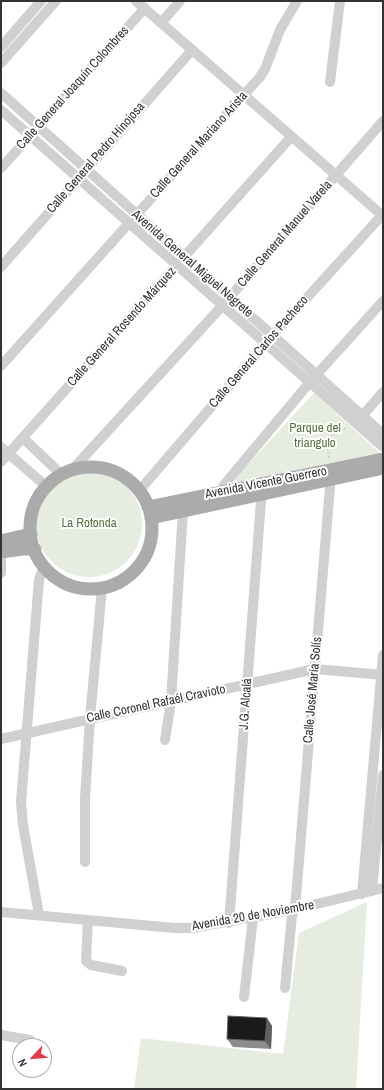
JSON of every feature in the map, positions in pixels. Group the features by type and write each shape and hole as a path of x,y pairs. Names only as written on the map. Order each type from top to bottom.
{"main road":[{"name":"Avenida Vicente Guerrero","path":"331,475 383,459"},
{"path":"86,467 101,468 116,472 129,480 139,491 150,512 152,534 148,549 141,564 130,575 117,584 102,588 89,589 76,587 53,575 44,566 35,549 31,534 34,509 47,487 67,473 86,467"},
{"name":"Avenida Vicente Guerrero","path":"150,512 183,511 213,504 262,489 331,475 383,468"},
{"name":"Avenida Vicente Guerrero","path":"150,512 219,492 262,489"},
{"path":"1,541 31,534"},
{"path":"1,552 35,549"}],"street":[{"path":"1,47 41,1"},
{"path":"1,63 56,1"},
{"path":"136,1 336,176 383,215"},
{"path":"161,22 180,1"},
{"name":"Calle General Mariano Arista","path":"1,366 135,214 243,95 265,68 280,30 297,1"},
{"path":"330,82 340,1"},
{"name":"Calle General Joaquín Colombres","path":"1,168 145,8"},
{"path":"23,22 32,29"},
{"name":"Calle General Pedro Hinojosa","path":"1,267 192,50"},
{"name":"Avenida General Miguel Negrete","path":"1,93 135,214 273,335 314,378 359,419 383,447"},
{"name":"Avenida General Miguel Negrete","path":"1,110 266,343 314,378"},
{"name":"Calle General Manuel Varela","path":"67,473 230,297 383,122"},
{"name":"Calle General Rosendo Márquez","path":"1,462 291,137"},
{"name":"Calle General Carlos Pacheco","path":"139,491 273,335 383,215"},
{"path":"213,504 219,492 314,378 383,301"},
{"path":"359,419 383,392"},
{"name":"Avenida General Miguel Negrete","path":"359,419 383,434"},
{"path":"23,438 67,473"},
{"path":"1,446 47,487"},
{"name":"Calle José María Solís","path":"285,988 292,915 295,910 331,475"},
{"name":"J.G. Alcalá","path":"228,923 248,684 262,489"},
{"path":"165,740 171,701 183,511"},
{"path":"1,552 1,573"},
{"path":"39,915 21,815 26,733 39,580 44,566"},
{"path":"85,862 85,799 90,718 102,588"},
{"path":"367,892 383,655"},
{"name":"Calle Coronel Rafaél Cravioto","path":"1,739 315,669 382,675"},
{"path":"367,892 383,775"},
{"name":"Avenida 20 de Noviembre","path":"1,912 174,928 228,923 295,910 383,888"},
{"path":"244,996 254,918"},
{"path":"88,920 86,961 91,965 122,971"},
{"path":"1,1036 16,1038"}],"path":[{"path":"331,475 326,440 359,419"}],"green space":[{"name":"Parque del triangulo","path":"314,393 381,454 232,487 239,474"},
{"name":"La Rotonda","path":"89,471 109,475 127,486 138,504 142,524 138,544 127,562 109,573 89,577 69,573 51,562 40,544 36,524 40,504 51,486 69,475"},
{"path":"367,902 356,1089 134,1089 141,1038 283,1054 299,933"}],"building":[{"path":"228,1016 267,1018 265,1041 227,1039"}]}
